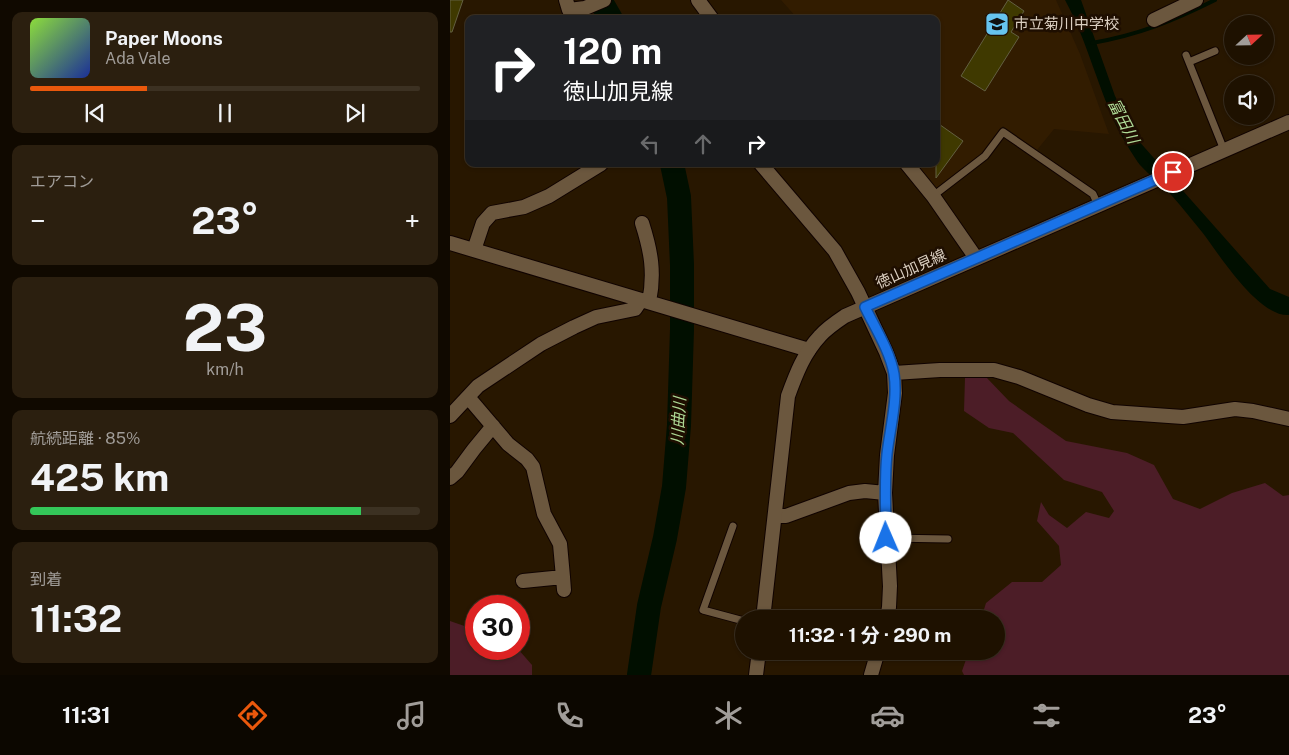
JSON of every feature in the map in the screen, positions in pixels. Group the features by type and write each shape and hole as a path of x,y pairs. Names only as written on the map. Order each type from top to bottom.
{"street":[{"path":"566,0 569,10 586,8 604,0"},
{"path":"698,0 709,15"},
{"path":"1154,20 1196,0"},
{"name":"徳山加見線","path":"764,610 788,396 800,365 821,334 845,316 1289,122"},
{"path":"474,250 483,223 492,212 524,207 549,196 596,167"},
{"path":"764,167 835,251 865,307 894,373 895,393 887,455 885,494 890,586 888,610"},
{"path":"909,167 933,196 976,258"},
{"path":"450,416 478,386 541,344 596,318 635,309 645,301 652,275 648,241 642,223"},
{"path":"450,244 809,350"},
{"path":"894,373 940,370 994,370 1112,412 1183,417 1235,409 1289,419"},
{"path":"468,397 508,444 528,460 533,467 544,514 560,544 564,583 523,581"},
{"path":"450,478 457,472 493,426"},
{"path":"776,516 786,516 849,493 865,491 885,494"},
{"path":"756,675 758,660"},
{"path":"871,675 875,660"}],"lane":[{"path":"1215,51 1187,58 1224,150"},
{"path":"933,196 985,156 1003,132 1093,194 1098,205"},
{"path":"733,526 703,610 735,619"},
{"path":"886,538 948,539"}],"shaded area":[{"path":"781,0 1056,0 1080,54 1109,134 1054,129 1037,150 1003,126 982,155 935,190 916,167 940,167 940,15 794,15"},
{"path":"986,377 1009,401 1066,441 1127,453 1154,465 1173,499 1200,509 1232,493 1265,483 1283,496 1289,495 1289,675 964,675 962,671 966,660 1005,660 1005,610 984,610 986,603 1012,582 1042,582 1061,565 1059,546 1037,521 1041,502 1049,515 1067,528 1086,512 1109,518 1114,511 1102,492 1064,480 1013,433 989,428 964,411 965,378"},
{"path":"450,621 465,626 465,660 528,660 532,665 532,675 450,675"}],"water":[{"name":"富田川","path":"1065,0 1081,0 1115,96 1137,139 1270,289 1289,297 1289,315 1277,313 1252,295 1177,201 1137,161 1112,117 1080,32"}],"building":[{"path":"450,0 463,0 452,32 450,32"},
{"path":"1008,0 1024,11 1011,32 1019,37 985,91 961,76"},
{"path":"940,125 963,141 936,178 936,167 940,167"}],"waterway":[{"name":"川曲川","path":"600,0 609,15"},
{"path":"1092,43 1125,36 1155,26 1215,0"},
{"name":"川曲川","path":"639,675 649,606 665,538 674,487 679,425 682,265 679,197 673,167"}],"place":[{"name":"市立菊川中学校","path":"997,24"}],"route":[{"path":"886,538 885,494 887,455 895,393 894,373 865,307 1173,172"}]}
